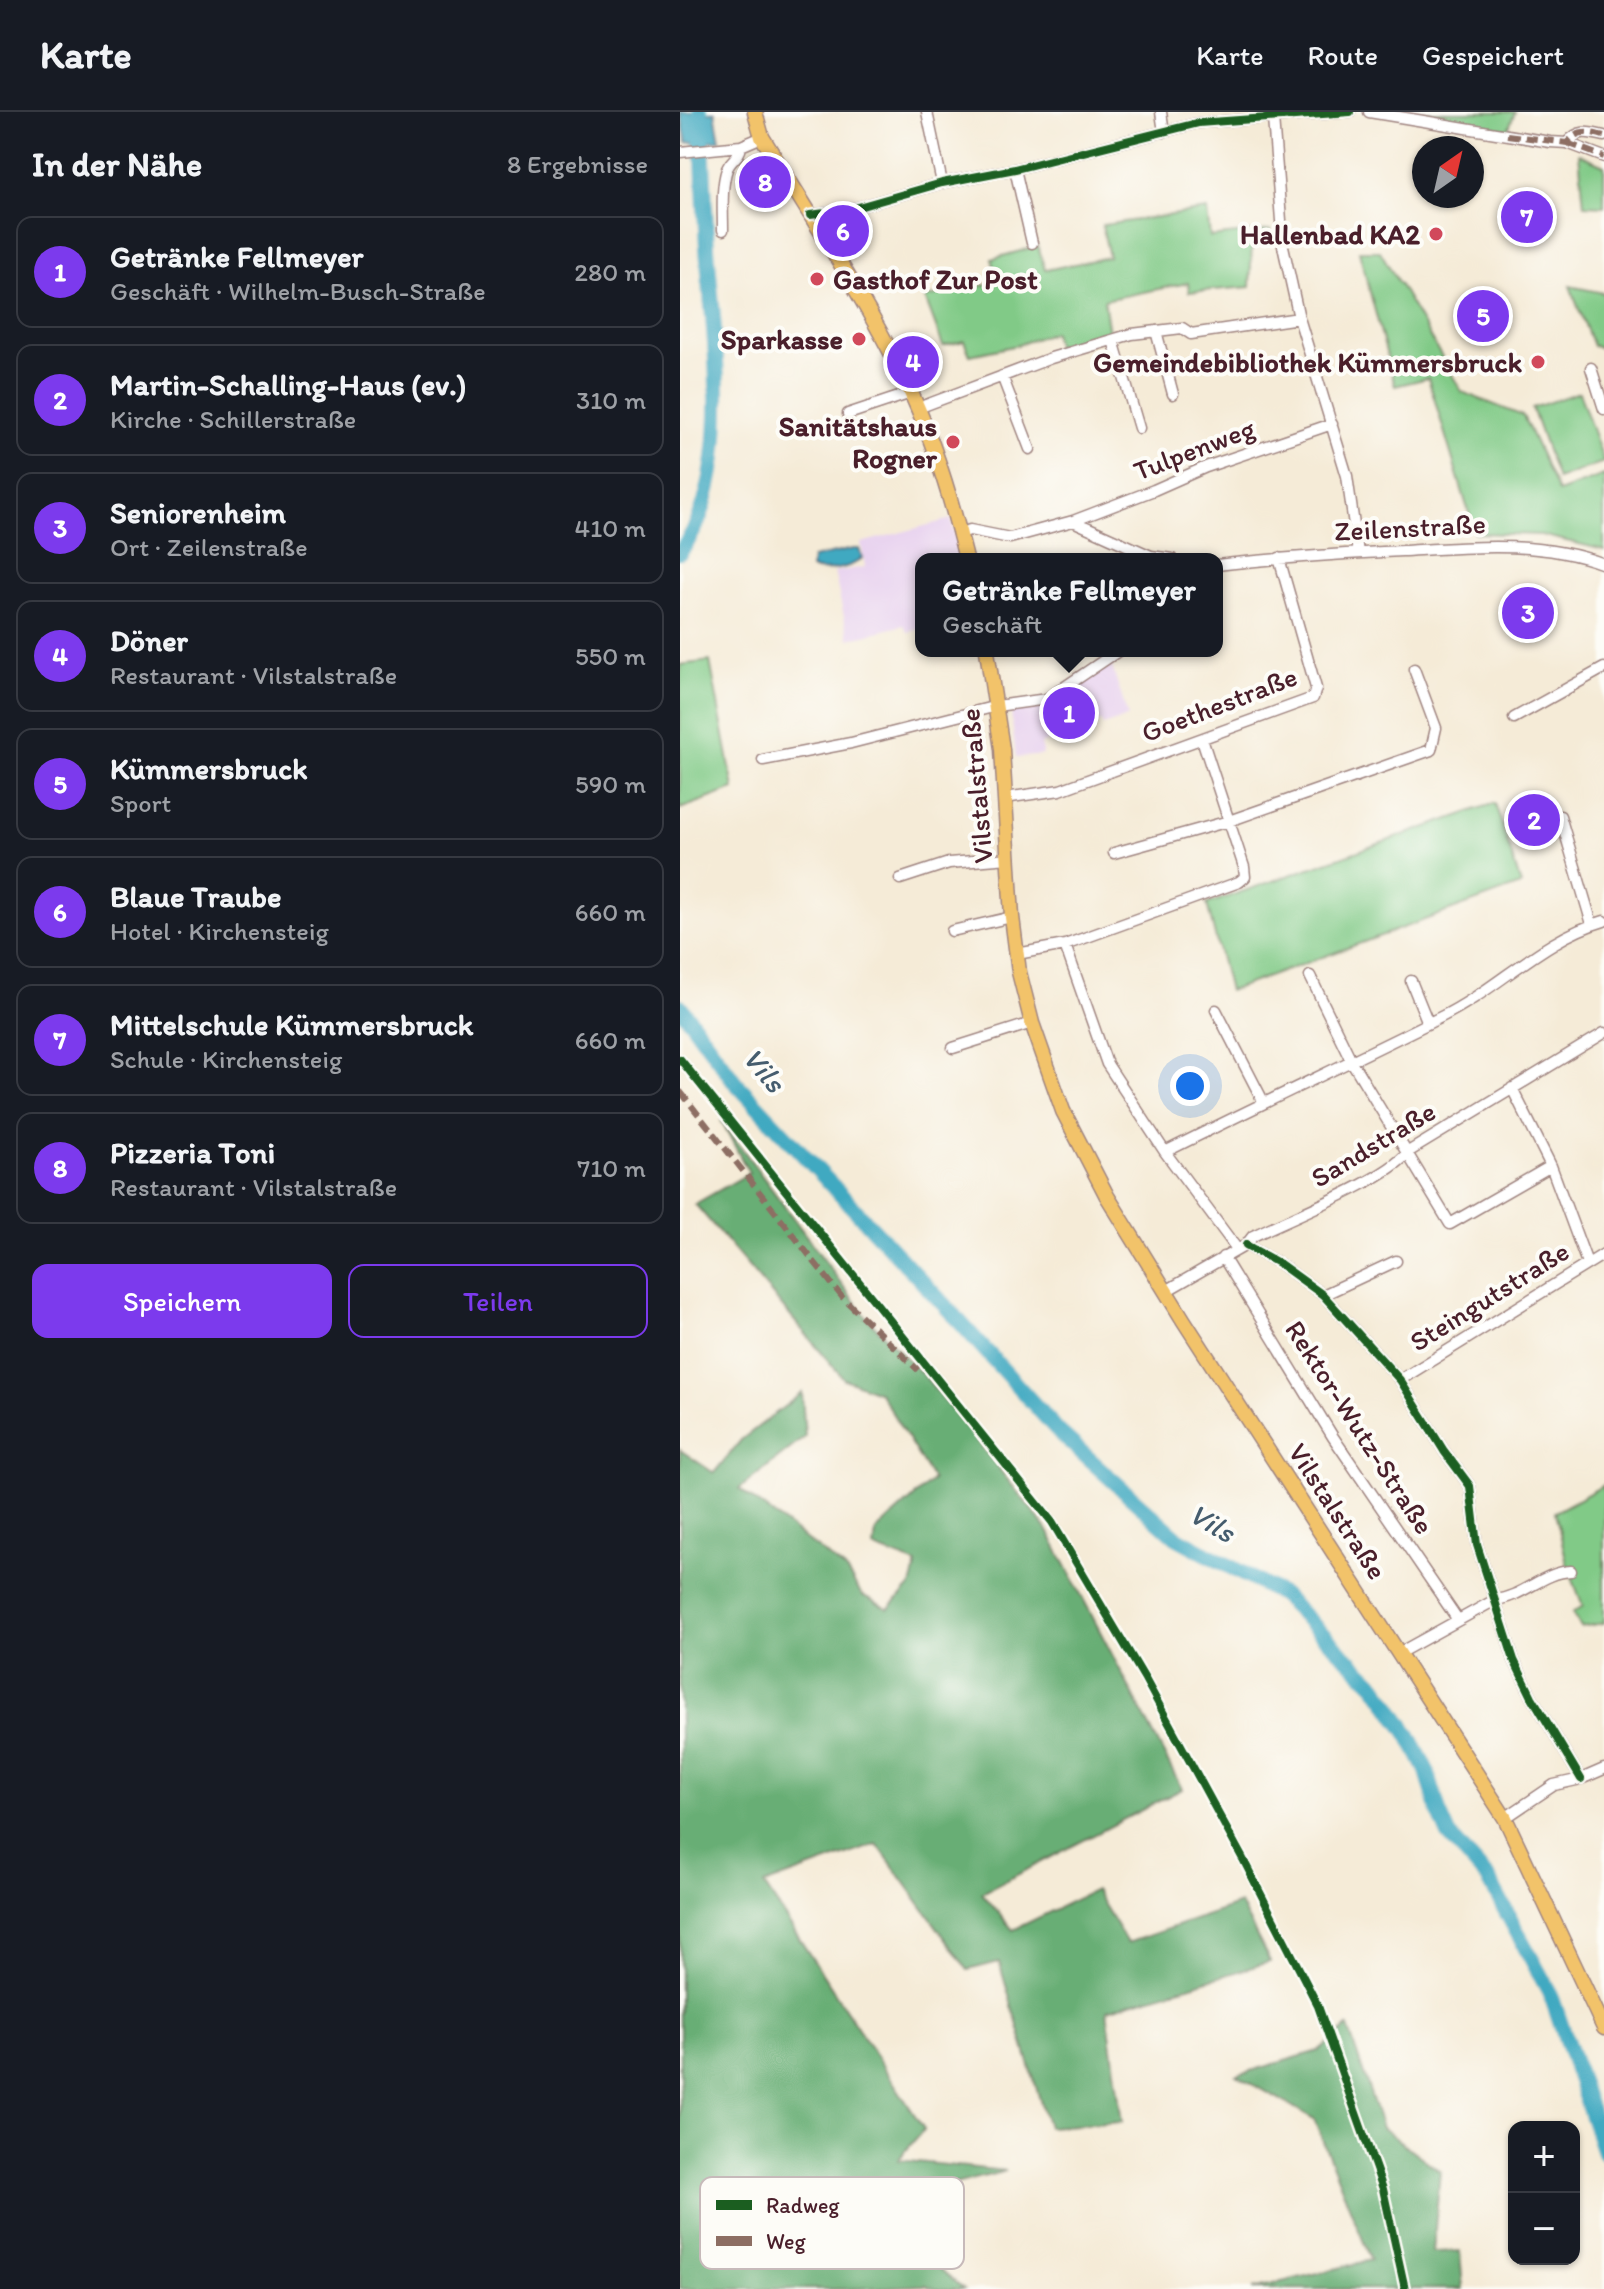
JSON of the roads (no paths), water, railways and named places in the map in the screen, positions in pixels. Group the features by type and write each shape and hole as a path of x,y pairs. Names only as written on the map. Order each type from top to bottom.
{"main road":[{"path":"755,112 762,137 872,318 911,393 937,456 965,553"},
{"name":"Vilstalstraße","path":"988,657 997,706 1017,954 1032,1023 1063,1111 1085,1157 1166,1291 1505,1818 1604,2028"}],"street":[{"path":"927,112 942,183"},
{"path":"1161,112 1164,132"},
{"path":"810,215 848,210 942,183 1015,169 1198,123 1245,116 1273,118 1350,112"},
{"path":"1369,112 1567,143 1604,157"},
{"path":"1273,118 1283,246 1299,318 1347,476 1358,553"},
{"path":"1567,143 1575,134 1584,131 1604,136"},
{"path":"680,152 736,147 762,137"},
{"path":"723,230 727,168 740,153 736,147"},
{"path":"1015,169 1032,243"},
{"path":"918,408 1051,358 1113,340 1156,331 1182,328 1191,334 1299,318"},
{"path":"1156,331 1173,394"},
{"path":"1113,340 1139,428"},
{"path":"1591,368 1604,409"},
{"path":"1002,376 1030,449"},
{"path":"848,414 911,393"},
{"name":"Tulpenweg","path":"1073,521 1206,467 1332,424"},
{"path":"960,533 970,530 1010,538 1073,521 1144,553"},
{"name":"Zeilenstraße","path":"1223,564 1279,558 1485,546 1558,550 1604,564"},
{"name":"Goethestraße","path":"1005,798 1060,790 1313,698 1316,693 1279,558"},
{"path":"763,760 851,743 997,706 1047,699 1109,657"},
{"path":"1514,718 1604,668"},
{"path":"1114,853 1229,821 1431,750 1436,728 1414,669"},
{"path":"1017,954 1065,945 1239,882 1245,877 1202,739"},
{"path":"1560,816 1592,924"},
{"path":"900,879 949,863 1009,858"},
{"path":"952,931 1012,917"},
{"path":"1165,1152 1443,1017 1526,959 1592,924 1604,921"},
{"path":"1065,945 1107,1064 1165,1152 1241,1247 1280,1264 1323,1295 1400,1380 1444,1451 1470,1486 1477,1545 1514,1660 1532,1697 1581,1779"},
{"path":"1310,976 1352,1062 1450,1224 1551,1166"},
{"path":"1411,981 1428,1023"},
{"path":"1216,1010 1264,1103"},
{"path":"953,1048 1032,1023"},
{"name":"Sandstraße","path":"1166,1291 1241,1247 1253,1236 1377,1176 1403,1159 1408,1152 1604,1033"},
{"path":"1512,1088 1551,1166 1587,1263"},
{"name":"Steingutstraße","path":"1400,1380 1604,1254"},
{"name":"Rektor-Wutz-Straße","path":"1223,1257 1333,1437 1458,1620"},
{"path":"1323,1295 1396,1261"},
{"path":"1399,1653 1495,1600 1508,1599 1558,1572 1571,1571"},
{"path":"1505,1818 1554,1785 1581,1779 1604,1769"}],"water":[{"path":"680,112 715,112 720,140 687,143"},
{"path":"859,549 862,558 852,565 830,570 811,568 812,558"}],"waterway":[{"name":"Vils","path":"680,552 698,522 709,486 717,405 700,112"},
{"name":"Vils","path":"680,1006 735,1082 1059,1432 1176,1537 1282,1595 1376,1686 1409,1735 1427,1771 1449,1835 1489,1880 1551,1995 1604,2152"}],"place":[{"name":"Pizzeria Toni","path":"765,182"},
{"name":"Mittelschule Kümmersbruck","path":"1527,217"},
{"name":"Blaue Traube","path":"843,231"},
{"name":"Hallenbad KA2","path":"1436,234"},
{"name":"Gasthof Zur Post","path":"817,279"},
{"name":"Kümmersbruck","path":"1483,316"},
{"name":"Sparkasse","path":"859,339"},
{"name":"Döner","path":"913,362"},
{"name":"Gemeindebibliothek Kümmersbruck","path":"1538,362"},
{"name":"Sanitätshaus Rogner","path":"953,442"},
{"name":"Seniorenheim","path":"1528,613"},
{"name":"Getränke Fellmeyer","path":"1069,713"},
{"name":"Martin-Schalling-Haus (ev.)","path":"1534,820"}]}
